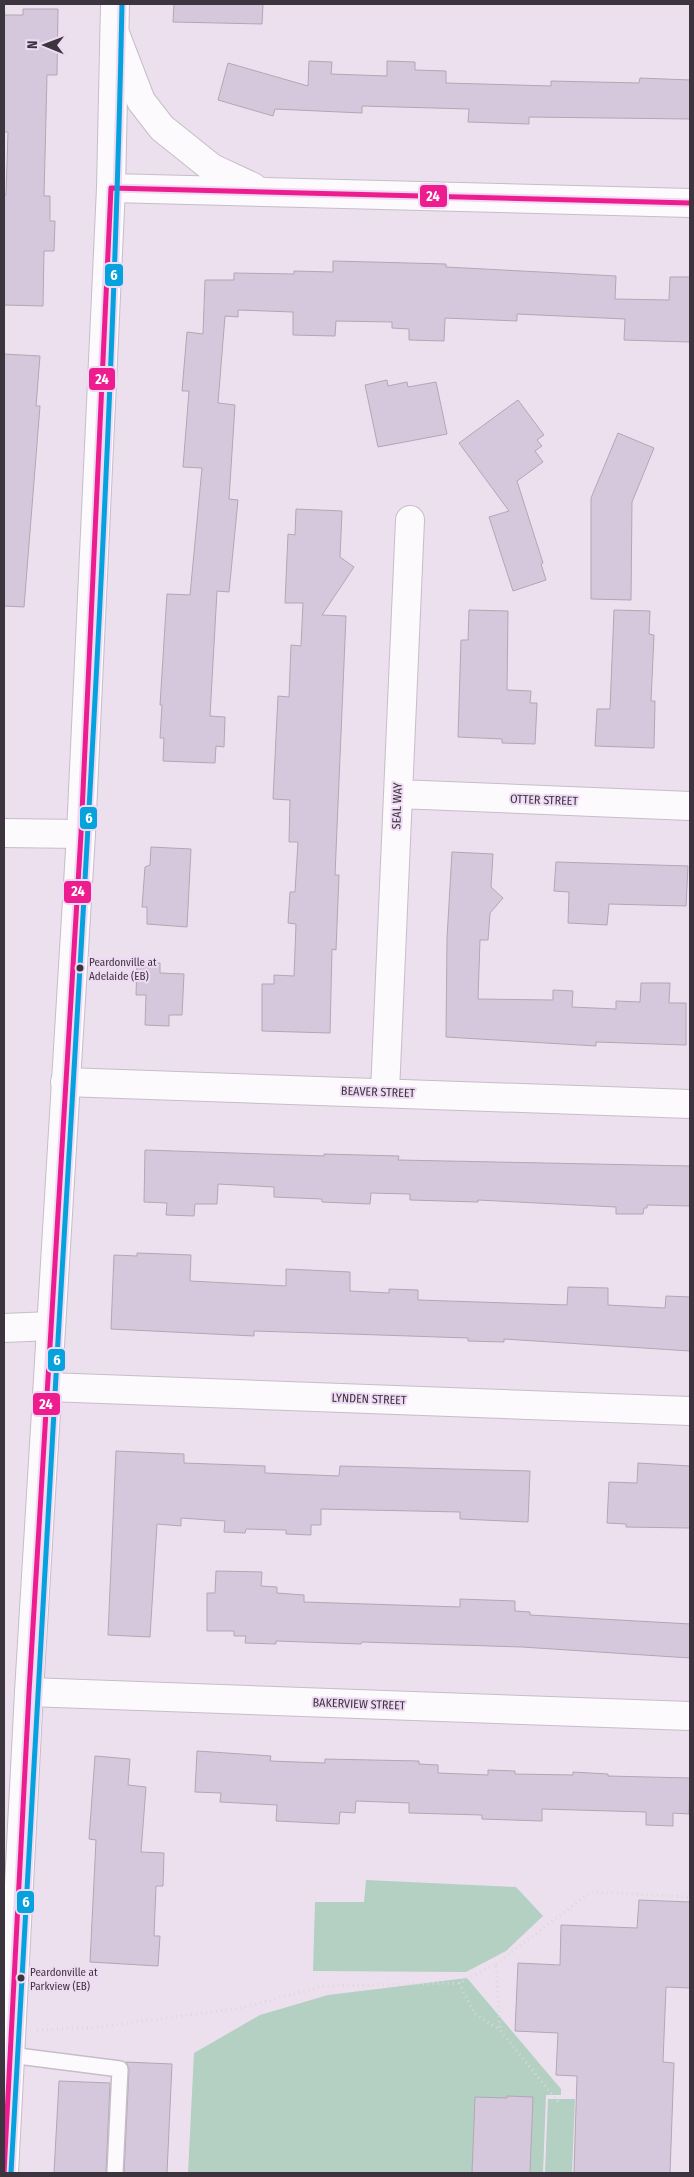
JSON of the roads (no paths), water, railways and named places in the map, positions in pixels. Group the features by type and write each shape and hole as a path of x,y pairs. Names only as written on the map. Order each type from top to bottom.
{"street":[{"path":"4,2173 8,2047 81,834 111,188 116,36 115,4"},
{"path":"116,36 141,100 162,128 212,168 263,191"},
{"path":"111,188 690,203"},
{"name":"SEAL WAY","path":"385,1092 410,520"},
{"name":"OTTER STREET","path":"398,794 690,806"},
{"path":"4,833 81,834"},
{"name":"BEAVER STREET","path":"65,1082 690,1104"},
{"path":"4,1328 51,1326"},
{"name":"LYNDEN STREET","path":"48,1387 690,1411"},
{"name":"BAKERVIEW STREET","path":"29,1692 690,1716"}],"lane":[{"path":"8,2047 120,2069 115,2173"}],"place":[{"name":"Peardonville at Adelaide (EB)","path":"80,968"},
{"name":"Peardonville at Parkview (EB)","path":"21,1978"}]}
